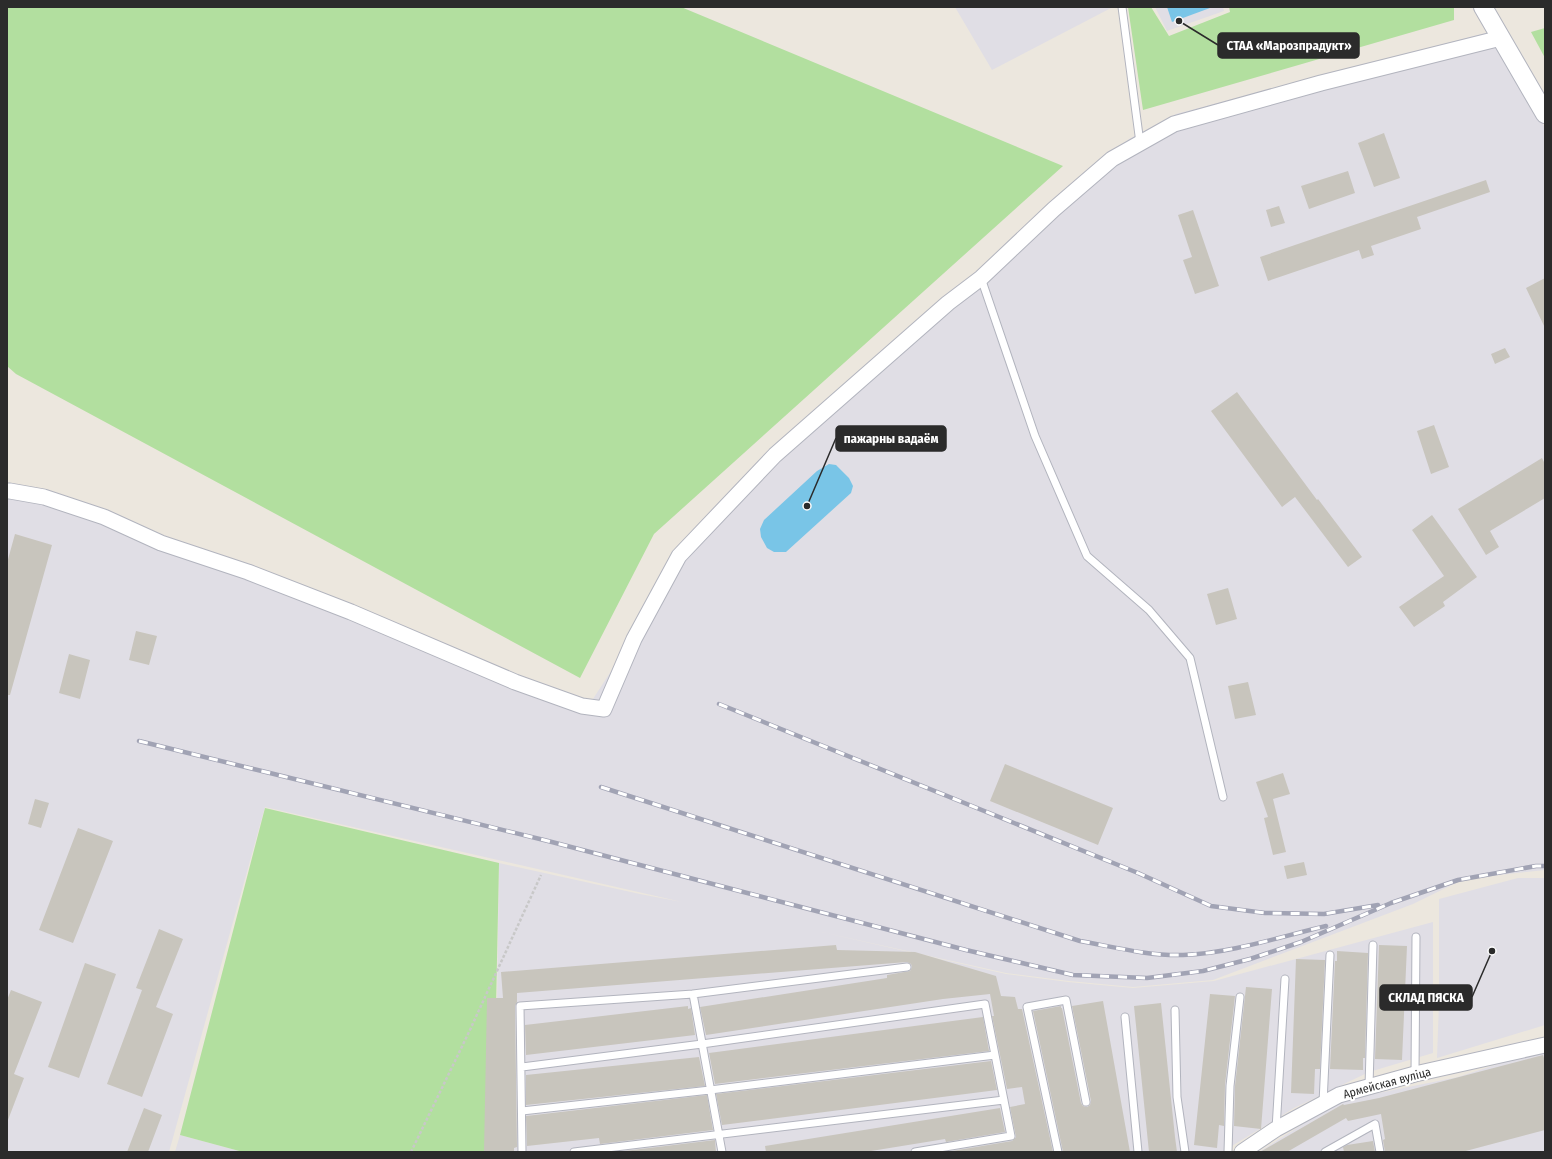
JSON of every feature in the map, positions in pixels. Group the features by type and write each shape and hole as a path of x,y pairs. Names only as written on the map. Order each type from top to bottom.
{"street":[{"path":"1483,7 1545,114"},
{"path":"7,492 10,490 44,497 104,517 160,543 248,572 351,612 515,682 582,706 604,709 634,639 679,556 775,454 948,303 981,278 1054,209 1112,159 1174,124 1321,83 1501,38"},
{"name":"Армейская вуліца","path":"1242,1152 1276,1129 1323,1103 1339,1096 1415,1074 1545,1045"}],"lane":[{"path":"1122,7 1140,143"},
{"path":"981,278 1035,436 1087,556 1150,610 1190,658 1223,797"},
{"path":"1415,1074 1416,938"},
{"path":"1368,1087 1373,945"},
{"path":"1323,1103 1330,955"},
{"path":"522,1152 520,1006 693,994 907,967"},
{"path":"1276,1129 1285,979"},
{"path":"693,994 722,1152"},
{"path":"1228,1152 1230,1086 1240,997"},
{"path":"1058,1152 1027,1007 1066,1000 1086,1102"},
{"path":"522,1067 702,1044 985,1004 1011,1136 915,1152"},
{"path":"1175,1010 1177,1097 1185,1152"},
{"path":"1125,1017 1138,1152"},
{"path":"522,1111 710,1090 995,1055"},
{"path":"574,1152 1004,1100"},
{"path":"1330,1151 1375,1124 1380,1152"}],"path":[{"path":"410,1152 469,1032 541,875"}],"shaded area":[{"path":"955,7 1113,7 992,70"},
{"path":"1155,7 1223,7 1224,11 1167,31"},
{"path":"1493,31 1545,128 1545,870 1464,879 1413,904 1213,980 1133,987 1006,973 817,931 1006,974 1068,982 1133,988 1214,981 1433,922 1433,1053 1369,1072 1294,1108 1222,1152 495,1152 499,863 682,902 265,807 169,1152 7,1152 7,498 13,494 165,539 524,682 591,702 689,551 777,456 1064,192 1129,139 1176,114"},
{"path":"1518,878 1545,878 1545,1025 1437,1058 1439,1003 1439,899"},
{"path":"1545,1049 1545,1152 1259,1152 1339,1101 1458,1077"},
{"path":"180,1135 243,1152 175,1152"}],"green space":[{"path":"7,7 681,7 1063,166 654,534 580,678 16,374 7,366"},
{"path":"1128,7 1151,7 1169,36 1230,12 1229,7 1454,7 1454,20 1143,110"},
{"path":"1545,28 1545,58 1531,32"},
{"path":"265,808 499,863 493,1152 243,1152 180,1135"}],"water":[{"path":"1167,7 1210,7 1210,8 1172,22"},
{"path":"829,464 836,465 849,478 853,486 851,493 786,552 774,552 767,548 761,537 760,529 764,520 817,471"}],"building":[{"path":"1384,133 1400,178 1374,187 1358,143"},
{"path":"1348,171 1355,193 1309,209 1301,186"},
{"path":"1486,180 1490,192 1417,217 1421,229 1371,246 1374,255 1362,259 1359,250 1268,281 1260,257"},
{"path":"1279,206 1285,223 1271,227 1266,210"},
{"path":"1193,210 1219,286 1195,294 1183,260 1192,257 1178,215"},
{"path":"1545,278 1545,328 1526,288"},
{"path":"1505,348 1510,357 1495,364 1491,354"},
{"path":"1237,392 1317,500 1318,499 1362,557 1348,567 1295,497 1282,507 1211,411"},
{"path":"1434,425 1449,467 1431,474 1417,431"},
{"path":"1542,458 1545,464 1545,498 1490,531 1499,547 1486,555 1458,509"},
{"path":"1432,515 1477,577 1443,602 1445,606 1414,627 1399,607 1444,576 1412,530"},
{"path":"15,534 52,545 10,695 7,695 7,563"},
{"path":"1228,588 1237,619 1216,625 1207,594"},
{"path":"136,631 157,636 149,665 129,660"},
{"path":"69,654 90,660 80,699 59,693"},
{"path":"1248,682 1256,715 1235,719 1228,686"},
{"path":"1005,764 1113,808 1098,845 990,801"},
{"path":"1283,773 1290,794 1273,799 1286,852 1273,855 1264,818 1268,817 1256,782"},
{"path":"35,799 49,803 41,828 28,824"},
{"path":"78,828 113,841 73,943 39,930"},
{"path":"1304,862 1307,875 1287,879 1284,866"},
{"path":"159,929 183,939 156,1007 173,1014 142,1097 107,1084 142,990 136,988"},
{"path":"836,945 837,950 915,952 996,976 1001,996 1015,997 1018,1009 1022,1009 1053,1152 946,1152 1012,1141 1016,1137 1010,1107 1025,1104 1022,1087 1007,1089 992,1016 994,1016 990,994 943,999 706,1035 700,1007 887,978 887,975 910,971 912,967 911,964 907,962 517,993 517,1002 515,1006 517,1147 514,1148 514,1152 484,1152 487,998 503,998 501,972"},
{"path":"1379,945 1407,946 1402,1060 1375,1059"},
{"path":"1337,951 1368,953 1365,1058 1363,1058 1363,1070 1330,1069 1335,961 1337,961"},
{"path":"1296,959 1325,960 1320,1069 1315,1069 1314,1094 1291,1093"},
{"path":"85,963 116,974 79,1078 48,1067"},
{"path":"1246,987 1272,989 1261,1129 1234,1126 1235,1086"},
{"path":"11,990 42,1002 14,1074 24,1078 8,1120 7,1000"},
{"path":"1210,994 1235,996 1225,1085 1224,1126 1219,1125 1217,1148 1194,1145"},
{"path":"1103,1001 1130,1152 1063,1152 1033,1011 1061,1006 1081,1103 1083,1106 1087,1107 1090,1105 1091,1101 1072,1006"},
{"path":"1161,1003 1177,1152 1149,1152 1134,1006"},
{"path":"688,1006 688,1009 691,1008 695,1035 526,1055 525,1025"},
{"path":"983,1017 989,1051 715,1084 709,1053"},
{"path":"1543,1055 1545,1061 1545,1130 1462,1152 1385,1152 1383,1140 1385,1139 1381,1114 1348,1121 1346,1118 1287,1152 1260,1152 1343,1104 1379,1098"},
{"path":"699,1057 705,1086 526,1105 526,1075"},
{"path":"991,1061 997,1090 722,1125 716,1094"},
{"path":"707,1095 713,1130 600,1144 599,1138 527,1146 526,1116"},
{"path":"144,1108 162,1115 148,1152 127,1152"},
{"path":"1000,1108 1005,1132 946,1142 945,1139 865,1152 766,1152 765,1146"},
{"path":"715,1140 716,1152 616,1152"},
{"path":"1373,1141 1375,1152 1344,1152 1343,1147 1347,1145"}],"railway":[{"path":"719,704 1138,873 1211,906 1265,913 1324,914 1378,905"},
{"path":"139,741 548,841 966,950 1073,975 1147,978 1203,971 1250,959 1301,942 1391,903 1458,880 1536,866 1545,866"},
{"path":"601,787 1080,941 1144,953 1170,955 1201,954 1255,944 1326,926"}],"place":[{"name":"СТАА «Марозпрадукт»","path":"1179,21"},
{"name":"пажарны вадаём","path":"807,506"},
{"name":"СКЛАД ПЯСКА","path":"1492,951"}]}
